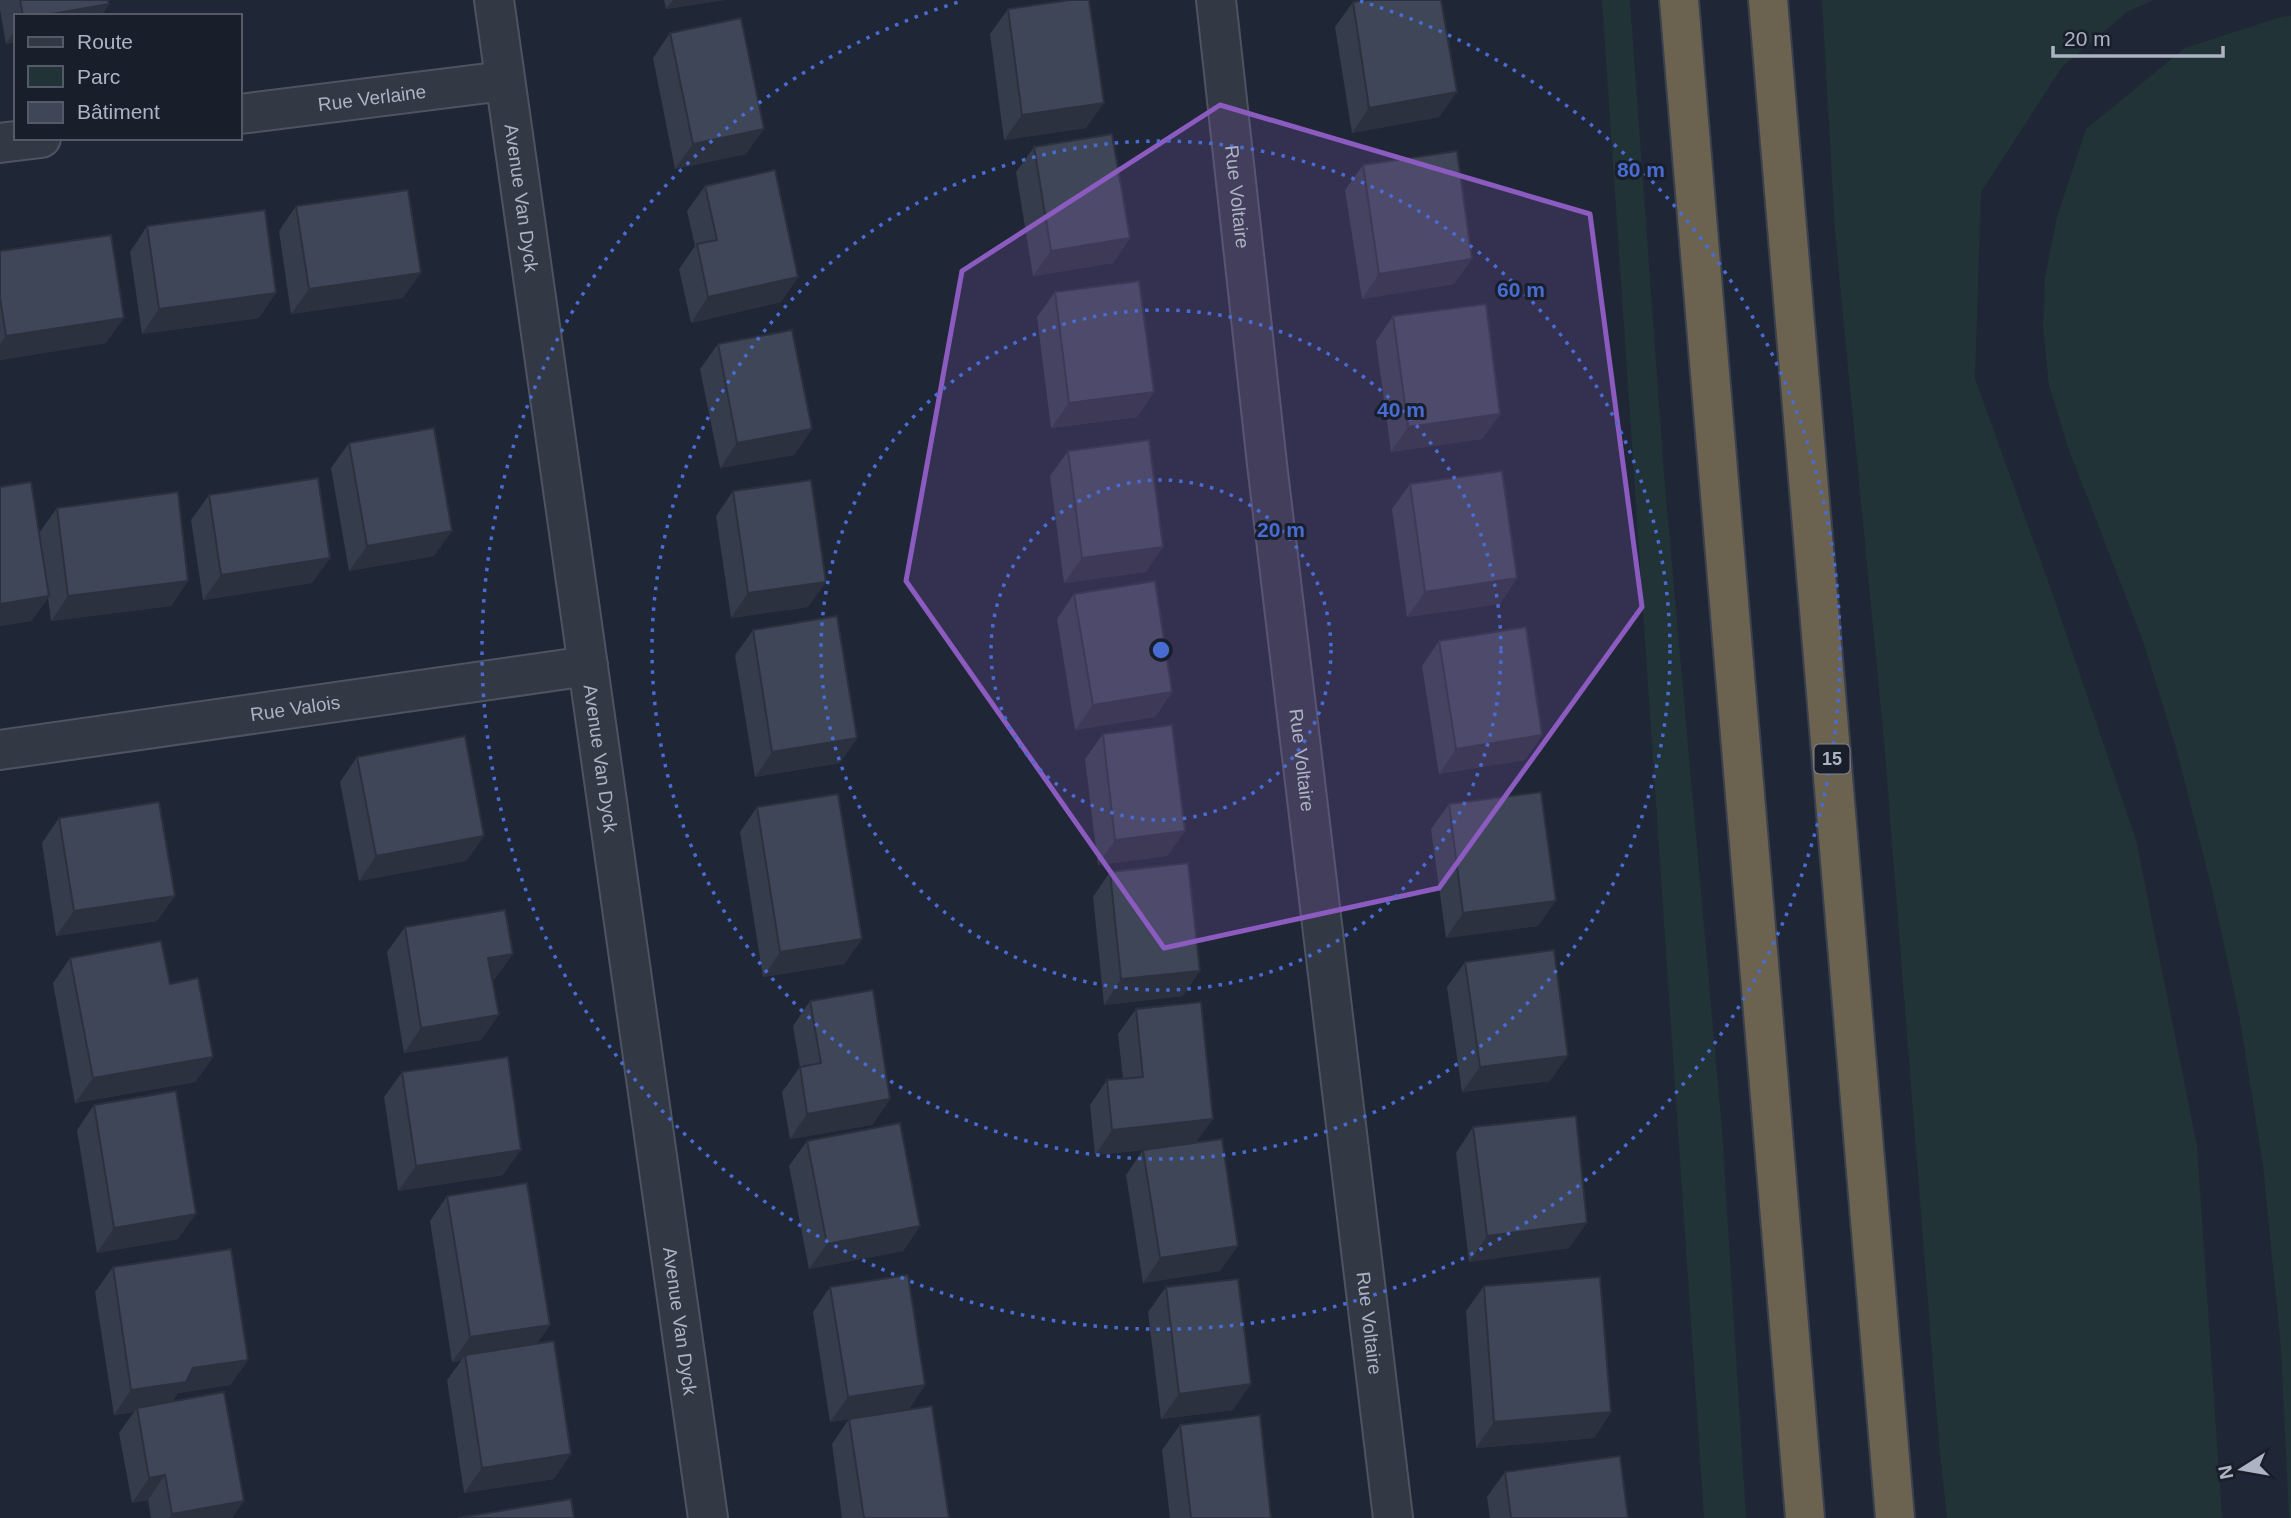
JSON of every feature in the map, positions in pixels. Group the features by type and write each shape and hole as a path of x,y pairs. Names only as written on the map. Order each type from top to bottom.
{"highway":[{"path":"1679,0 1805,1518"},
{"name":"15","path":"1768,0 1895,1518"}],"street":[{"name":"Avenue Van Dyck","path":"494,0 708,1518"},
{"name":"Rue Voltaire","path":"1216,0 1270,491 1394,1518"},
{"name":"Rue Verlaine","path":"242,114 504,81"},
{"path":"0,143 25,140"},
{"name":"Rue Valois","path":"0,750 588,666"}],"highlighted area":[{"path":"1220,105 1590,214 1642,607 1439,888 1164,948 906,581 962,271"}],"green space":[{"path":"1602,0 1630,0 1664,474 1722,1129 1746,1518 1704,1518"},
{"path":"1822,0 2154,0 2127,12 2062,67 1981,192 1975,379 2052,592 2136,840 2197,1146 2222,1518 1947,1518 1884,741 1835,232"},
{"path":"2291,16 2289,1518 2281,1349 2263,1165 2239,1014 2211,885 2177,751 2143,641 2068,447 2049,385 2043,327 2045,278 2057,217 2086,129 2185,48"}],"building":[{"path":"20,0 108,0 109,4 52,14 23,14"},
{"path":"1089,0 1104,103 1022,115 1008,9"},
{"path":"1441,0 1457,92 1369,108 1353,2"},
{"path":"741,18 764,129 693,144 670,33"},
{"path":"1112,134 1130,238 1051,251 1034,147"},
{"path":"1457,151 1472,259 1379,274 1363,165"},
{"path":"775,170 798,277 708,297 697,244 717,240 705,186"},
{"path":"408,190 421,273 309,289 296,206"},
{"path":"265,210 276,293 159,309 147,226"},
{"path":"111,235 124,318 6,336 0,298 0,251"},
{"path":"1139,281 1154,392 1069,403 1055,292"},
{"path":"1486,304 1500,414 1408,427 1393,316"},
{"path":"792,330 812,429 737,443 718,344"},
{"path":"434,428 452,531 367,546 349,443"},
{"path":"1149,440 1163,547 1082,558 1068,451"},
{"path":"1502,471 1517,578 1425,592 1410,484"},
{"path":"318,478 330,558 221,575 209,495"},
{"path":"811,480 826,582 748,593 733,491"},
{"path":"31,482 49,596 0,604 0,487"},
{"path":"178,492 188,581 68,596 57,508"},
{"path":"1155,581 1172,692 1093,705 1074,594"},
{"path":"837,616 857,738 772,752 753,630"},
{"path":"1526,627 1542,735 1456,749 1439,641"},
{"path":"1172,725 1185,831 1115,840 1103,734"},
{"path":"465,736 484,836 376,856 357,757"},
{"path":"1541,792 1556,901 1463,913 1449,804"},
{"path":"838,794 862,939 780,952 757,807"},
{"path":"159,802 175,896 74,911 59,818"},
{"path":"1188,863 1200,971 1121,979 1110,872"},
{"path":"505,910 513,954 488,958 499,1015 421,1028 405,927"},
{"path":"161,941 170,984 198,978 213,1057 93,1078 70,958"},
{"path":"1554,950 1568,1056 1480,1067 1465,962"},
{"path":"873,990 890,1099 807,1114 800,1067 821,1063 810,1001"},
{"path":"1201,1002 1213,1119 1112,1130 1107,1080 1143,1077 1136,1009"},
{"path":"508,1057 521,1150 416,1166 402,1072"},
{"path":"176,1091 196,1214 114,1228 94,1105"},
{"path":"1576,1116 1587,1223 1487,1236 1473,1127"},
{"path":"900,1123 920,1226 827,1244 807,1141"},
{"path":"1222,1139 1238,1246 1160,1258 1143,1150"},
{"path":"527,1183 550,1325 470,1337 447,1196"},
{"path":"231,1249 248,1360 193,1368 186,1382 131,1390 113,1267"},
{"path":"908,1275 925,1385 848,1397 830,1287"},
{"path":"1600,1277 1611,1412 1494,1422 1484,1286"},
{"path":"1238,1279 1251,1384 1179,1394 1166,1287"},
{"path":"554,1341 571,1454 482,1468 465,1355"},
{"path":"224,1392 244,1501 172,1514 165,1475 149,1478 137,1408"},
{"path":"932,1406 949,1518 864,1518 849,1419"},
{"path":"1260,1415 1271,1518 1191,1518 1180,1425"},
{"path":"1620,1456 1628,1518 1511,1518 1505,1472"},
{"path":"571,1499 574,1518 458,1518"}]}
